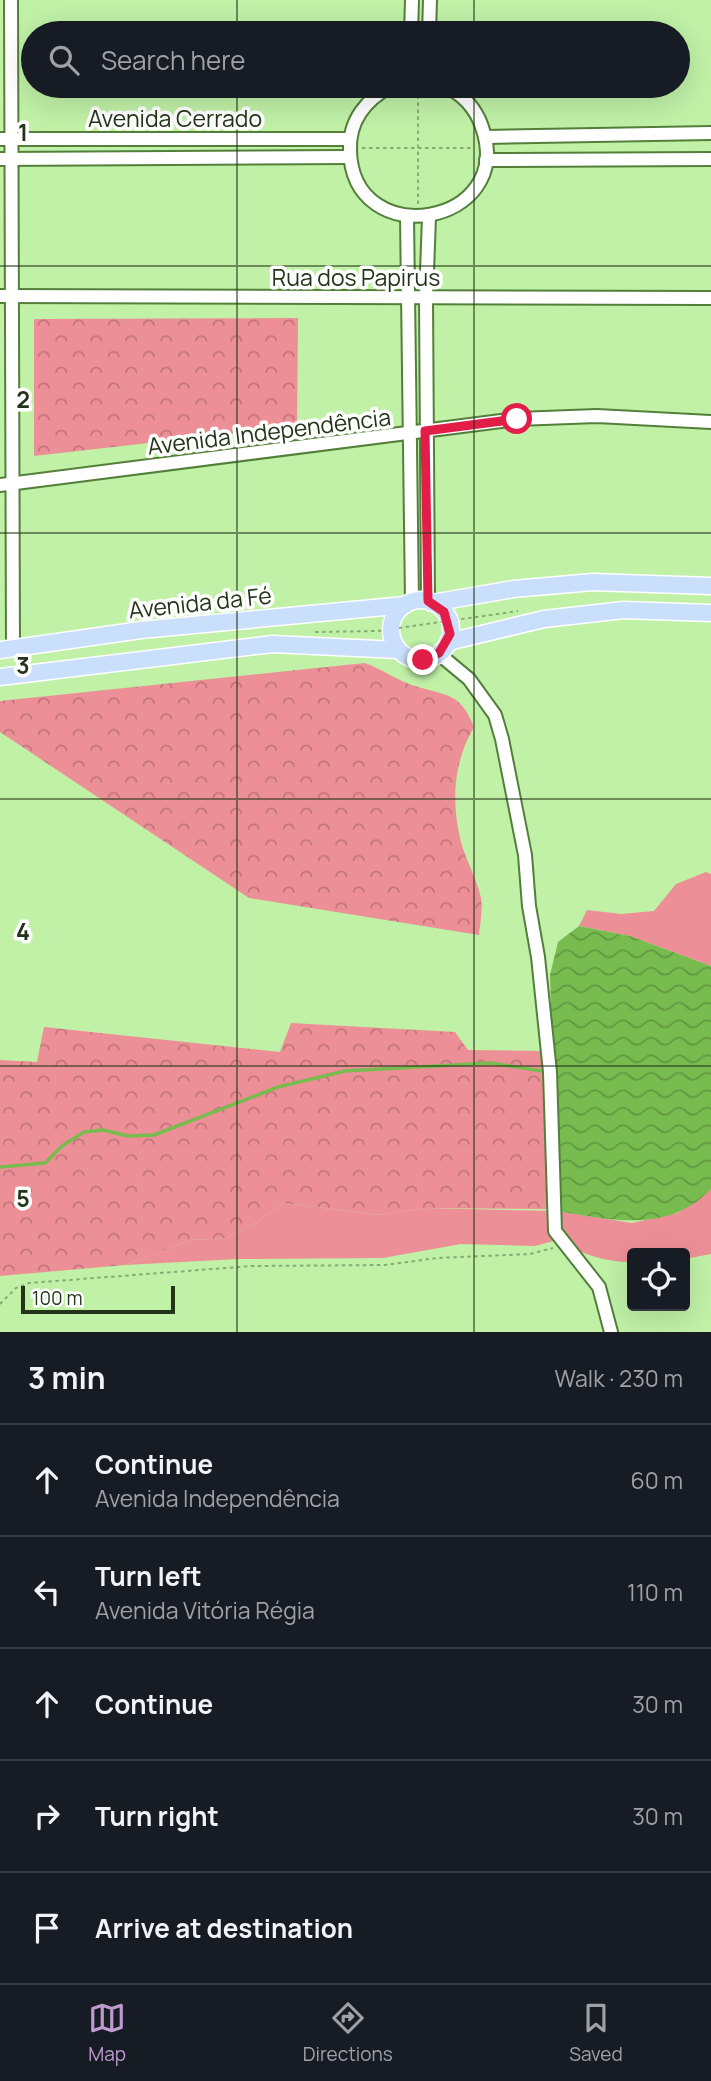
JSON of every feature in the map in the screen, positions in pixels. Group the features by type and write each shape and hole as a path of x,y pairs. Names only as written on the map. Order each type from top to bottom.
{"main road":[{"name":"Avenida da Fé","path":"6,649 141,630 419,603 513,589 593,582 711,586"},
{"path":"398,650 391,629 394,618 419,603 444,612 449,621 444,648"},
{"path":"0,677 273,644 398,650 414,659 432,658 444,648 544,619 624,610 711,613"}],"street":[{"path":"6,649 6,139 11,0"},
{"path":"411,21 412,0"},
{"path":"429,21 430,0"},
{"path":"375,98 364,106 350,139 350,157 358,181 373,200 407,216 429,217 449,210 467,198 479,181 486,160 486,137 479,117 463,98"},
{"path":"486,137 711,133"},
{"name":"Avenida Cerrado","path":"6,139 350,139"},
{"name":"Avenida Cerrado","path":"6,159 350,157"},
{"path":"486,160 711,159"},
{"path":"407,216 408,435 419,603"},
{"path":"419,603 429,217"},
{"name":"Rua dos Papirus","path":"6,296 711,298"},
{"name":"Avenida Independência","path":"6,484 557,417 597,416 711,422"},
{"path":"444,648 495,715 502,739 525,855 529,906 538,957 550,1072 555,1231 564,1246 599,1287 611,1332"}],"path":[{"path":"309,632 391,629 527,610"},
{"path":"0,1304 16,1288 29,1283 252,1266 385,1265 437,1258 530,1254 564,1246"}],"green space":[{"path":"298,318 297,426 34,456 34,319"},
{"path":"365,663 409,684 458,701 474,727 458,769 455,798 461,842 481,898 479,935 249,898 0,732 0,701"},
{"path":"706,872 711,874 711,966 630,936 579,926 587,910 621,914 654,911 676,884"},
{"path":"291,1023 455,1032 468,1050 543,1051 550,1209 426,1208 379,1215 284,1203 257,1222 226,1238 191,1240 125,1265 0,1276 0,1060 37,1062 44,1027 280,1052"},
{"path":"711,1189 711,1254 690,1258 690,1248 627,1248 627,1262 612,1261 584,1253 557,1240 535,1246 461,1244 383,1258 238,1259 125,1265 191,1240 226,1238 257,1222 284,1203 379,1215 426,1208 557,1211 632,1223 677,1213"}],"water":[{"path":"579,926 630,936 711,966 711,1189 676,1213 658,1218 618,1220 557,1211 550,975 558,942"}],"waterway":[{"path":"0,1167 45,1163 62,1146 84,1132 103,1130 128,1136 154,1135 278,1087 345,1071 490,1063 548,1072"}],"route":[{"path":"423,660 432,658 445,648 450,634 450,626 444,612 428,601 425,431 517,419"}]}
